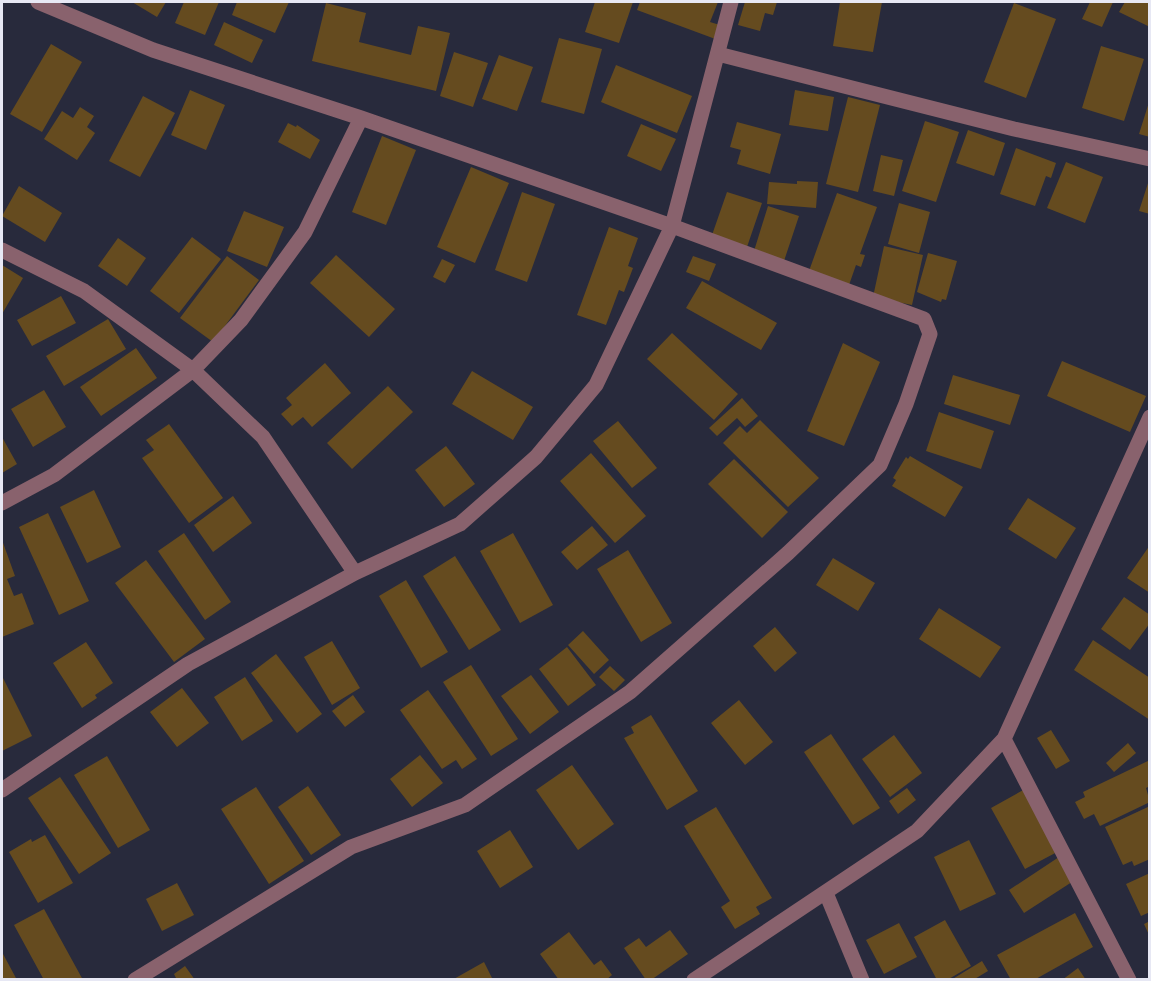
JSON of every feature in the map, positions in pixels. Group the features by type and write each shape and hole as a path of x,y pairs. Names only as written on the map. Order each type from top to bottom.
{"street":[{"path":"38,2 153,50 361,118 672,226 924,319 930,334 906,404 880,465 788,553 630,692 465,806 351,847 135,980"},
{"path":"2,790 188,664 355,573 460,524 536,457 596,385 672,226 731,2"},
{"path":"718,54 1014,129 1149,159"},
{"path":"2,503 54,476 193,370 241,320 305,232 361,118"},
{"path":"2,250 84,291 193,370 263,437 355,573"},
{"path":"694,980 917,831 1004,739 1149,417"},
{"path":"1004,739 1129,980"},
{"path":"826,892 862,980"}],"building":[{"path":"132,2 166,2 157,17"},
{"path":"184,2 219,2 205,35 175,23"},
{"path":"237,2 289,2 275,33 232,15"},
{"path":"595,2 633,2 619,43 585,32"},
{"path":"640,2 718,2 710,22 723,26 718,40 637,10"},
{"path":"745,2 777,2 773,15 765,13 760,31 738,25"},
{"path":"840,2 882,2 873,52 833,46"},
{"path":"1090,2 1113,2 1102,27 1082,19"},
{"path":"1125,2 1150,2 1150,27 1119,12"},
{"path":"326,3 366,13 359,42 411,55 418,26 450,33 436,91 312,61"},
{"path":"1014,3 1056,19 1026,98 984,82"},
{"path":"224,22 263,40 252,63 214,45"},
{"path":"559,38 602,49 584,114 541,102"},
{"path":"51,44 82,62 42,132 10,114"},
{"path":"1101,46 1144,59 1124,121 1082,108"},
{"path":"454,52 488,63 473,107 440,96"},
{"path":"499,55 533,67 517,111 482,99"},
{"path":"616,65 692,96 677,133 601,102"},
{"path":"190,90 225,105 206,150 171,135"},
{"path":"795,90 834,97 828,131 789,125"},
{"path":"143,96 175,113 140,177 109,161"},
{"path":"848,97 880,105 858,192 826,184"},
{"path":"1150,99 1150,137 1139,134"},
{"path":"80,107 94,116 87,127 95,133 77,160 44,139 62,111 73,118"},
{"path":"925,121 959,132 936,202 902,191"},
{"path":"737,122 781,134 770,174 737,164 741,150 730,147"},
{"path":"288,123 296,127 297,125 320,140 310,159 278,142"},
{"path":"641,124 676,139 661,171 627,156"},
{"path":"968,130 1005,143 994,176 956,163"},
{"path":"382,136 416,150 386,225 352,212"},
{"path":"1016,148 1056,163 1051,178 1046,176 1035,206 1000,194"},
{"path":"881,155 903,160 894,196 873,191"},
{"path":"1066,162 1103,177 1085,223 1047,208"},
{"path":"471,167 509,183 475,263 437,247"},
{"path":"1150,177 1150,214 1139,211"},
{"path":"797,181 818,182 816,208 767,204 769,182 797,184"},
{"path":"19,186 62,213 45,242 2,216"},
{"path":"522,192 555,204 527,282 495,270"},
{"path":"727,192 762,203 747,247 712,235"},
{"path":"837,193 877,207 860,254 865,255 861,267 856,265 849,285 809,271"},
{"path":"899,203 930,212 919,253 888,244"},
{"path":"768,206 799,216 784,261 754,251"},
{"path":"244,211 284,227 267,267 227,251"},
{"path":"609,227 638,238 628,266 633,268 624,292 619,290 606,325 577,315"},
{"path":"192,237 221,259 179,313 150,291"},
{"path":"118,238 146,258 127,286 98,266"},
{"path":"884,246 923,255 912,305 873,297"},
{"path":"928,253 957,261 946,300 942,299 941,302 917,292"},
{"path":"336,255 395,309 369,337 310,283"},
{"path":"227,256 259,280 213,342 180,318"},
{"path":"693,256 716,264 709,281 686,272"},
{"path":"442,259 455,265 445,283 433,277"},
{"path":"2,265 23,278 2,314"},
{"path":"702,281 777,323 761,350 686,308"},
{"path":"61,296 76,323 32,346 17,320"},
{"path":"108,319 126,349 64,386 46,356"},
{"path":"672,333 738,394 714,420 647,359"},
{"path":"843,343 880,362 844,446 807,431"},
{"path":"136,348 157,378 101,416 80,387"},
{"path":"1062,361 1146,396 1130,432 1047,396"},
{"path":"325,363 351,393 312,427 303,417 292,426 281,414 292,405 286,398"},
{"path":"472,371 533,407 513,440 452,404"},
{"path":"953,375 1020,395 1010,425 944,404"},
{"path":"388,386 413,412 352,469 327,443"},
{"path":"44,390 66,427 33,447 11,409"},
{"path":"742,398 758,416 745,427 737,418 717,436 709,428"},
{"path":"939,412 994,431 981,469 926,451"},
{"path":"760,420 819,478 788,507 723,443 740,426 747,433"},
{"path":"618,421 657,468 632,488 593,441"},
{"path":"169,424 223,498 189,523 142,458 154,450 146,440"},
{"path":"2,437 17,464 2,473"},
{"path":"446,446 475,484 444,507 415,470"},
{"path":"591,453 646,516 615,543 560,481"},
{"path":"910,456 963,487 945,517 892,486 896,480 893,478 906,457 908,459"},
{"path":"734,459 788,512 762,538 708,484"},
{"path":"94,490 121,547 87,563 60,507"},
{"path":"233,496 252,523 213,552 194,525"},
{"path":"1028,498 1076,528 1056,559 1008,529"},
{"path":"48,513 89,601 59,615 19,527"},
{"path":"592,526 608,545 577,570 561,552"},
{"path":"184,533 231,602 205,620 158,551"},
{"path":"513,533 553,605 520,623 480,551"},
{"path":"2,540 15,576 7,579 14,596 22,593 34,624 2,637"},
{"path":"1150,545 1150,593 1127,578"},
{"path":"628,550 672,623 641,642 597,569"},
{"path":"455,556 501,630 469,650 423,576"},
{"path":"833,558 875,583 858,611 816,585"},
{"path":"146,560 205,639 174,662 115,583"},
{"path":"406,580 448,652 421,668 379,596"},
{"path":"1124,597 1150,615 1150,623 1130,650 1101,629"},
{"path":"939,608 1001,647 980,678 919,639"},
{"path":"775,627 797,653 775,672 753,646"},
{"path":"583,631 609,660 594,674 568,645"},
{"path":"1093,640 1150,678 1150,720 1074,670"},
{"path":"332,641 360,688 332,705 304,657"},
{"path":"86,642 113,683 95,695 97,698 82,708 53,663"},
{"path":"567,647 596,685 568,706 539,669"},
{"path":"276,654 322,714 297,733 251,673"},
{"path":"471,665 518,739 491,756 443,682"},
{"path":"610,666 625,680 614,691 599,677"},
{"path":"531,675 559,712 530,734 501,696"},
{"path":"2,676 32,736 2,751"},
{"path":"245,677 273,721 242,741 214,697"},
{"path":"182,688 209,723 177,747 150,712"},
{"path":"428,690 477,759 462,769 456,760 442,769 400,710"},
{"path":"353,695 365,712 345,727 332,711"},
{"path":"739,700 773,742 745,765 711,723"},
{"path":"651,715 698,791 667,810 624,738 634,733 631,727"},
{"path":"1051,730 1070,761 1056,769 1037,738"},
{"path":"831,734 880,808 853,825 804,752"},
{"path":"894,735 922,773 890,797 862,759"},
{"path":"1128,743 1136,753 1114,772 1106,763"},
{"path":"420,755 443,783 412,807 390,779"},
{"path":"107,756 150,830 118,848 74,775"},
{"path":"1150,760 1150,786 1146,788 1150,802 1100,826 1094,814 1084,819 1075,802 1085,797 1083,792"},
{"path":"572,765 614,824 578,850 536,790"},
{"path":"60,777 111,853 79,874 28,798"},
{"path":"308,786 341,835 311,855 278,807"},
{"path":"256,787 304,861 269,884 221,809"},
{"path":"907,788 916,800 898,814 889,801"},
{"path":"1025,789 1059,851 1025,869 991,808"},
{"path":"1150,806 1150,859 1134,866 1132,861 1123,865 1105,827"},
{"path":"716,807 772,898 756,907 760,914 735,929 721,907 730,901 684,826"},
{"path":"510,830 533,867 500,888 477,851"},
{"path":"45,835 73,883 38,903 9,852 31,839 32,842"},
{"path":"969,840 996,894 960,911 934,857"},
{"path":"1059,857 1075,880 1024,913 1009,890"},
{"path":"1150,873 1150,912 1141,916 1126,884"},
{"path":"177,883 194,915 162,931 146,899"},
{"path":"44,909 83,980 44,980 14,925"},
{"path":"1075,913 1093,947 1034,980 1011,980 997,955"},
{"path":"945,920 971,966 947,980 937,980 914,937"},
{"path":"1150,921 1150,937 1144,924"},
{"path":"899,923 917,957 884,974 866,940"},
{"path":"670,930 688,954 651,980 646,980 624,948 639,938 646,947"},
{"path":"569,932 594,965 601,960 612,975 606,980 559,980 540,954"},
{"path":"2,952 17,980 2,980"},
{"path":"982,961 988,971 973,980 951,980"},
{"path":"484,962 493,980 452,980"},
{"path":"185,966 195,980 177,980 174,974"},
{"path":"1078,968 1086,980 1062,980"}]}
